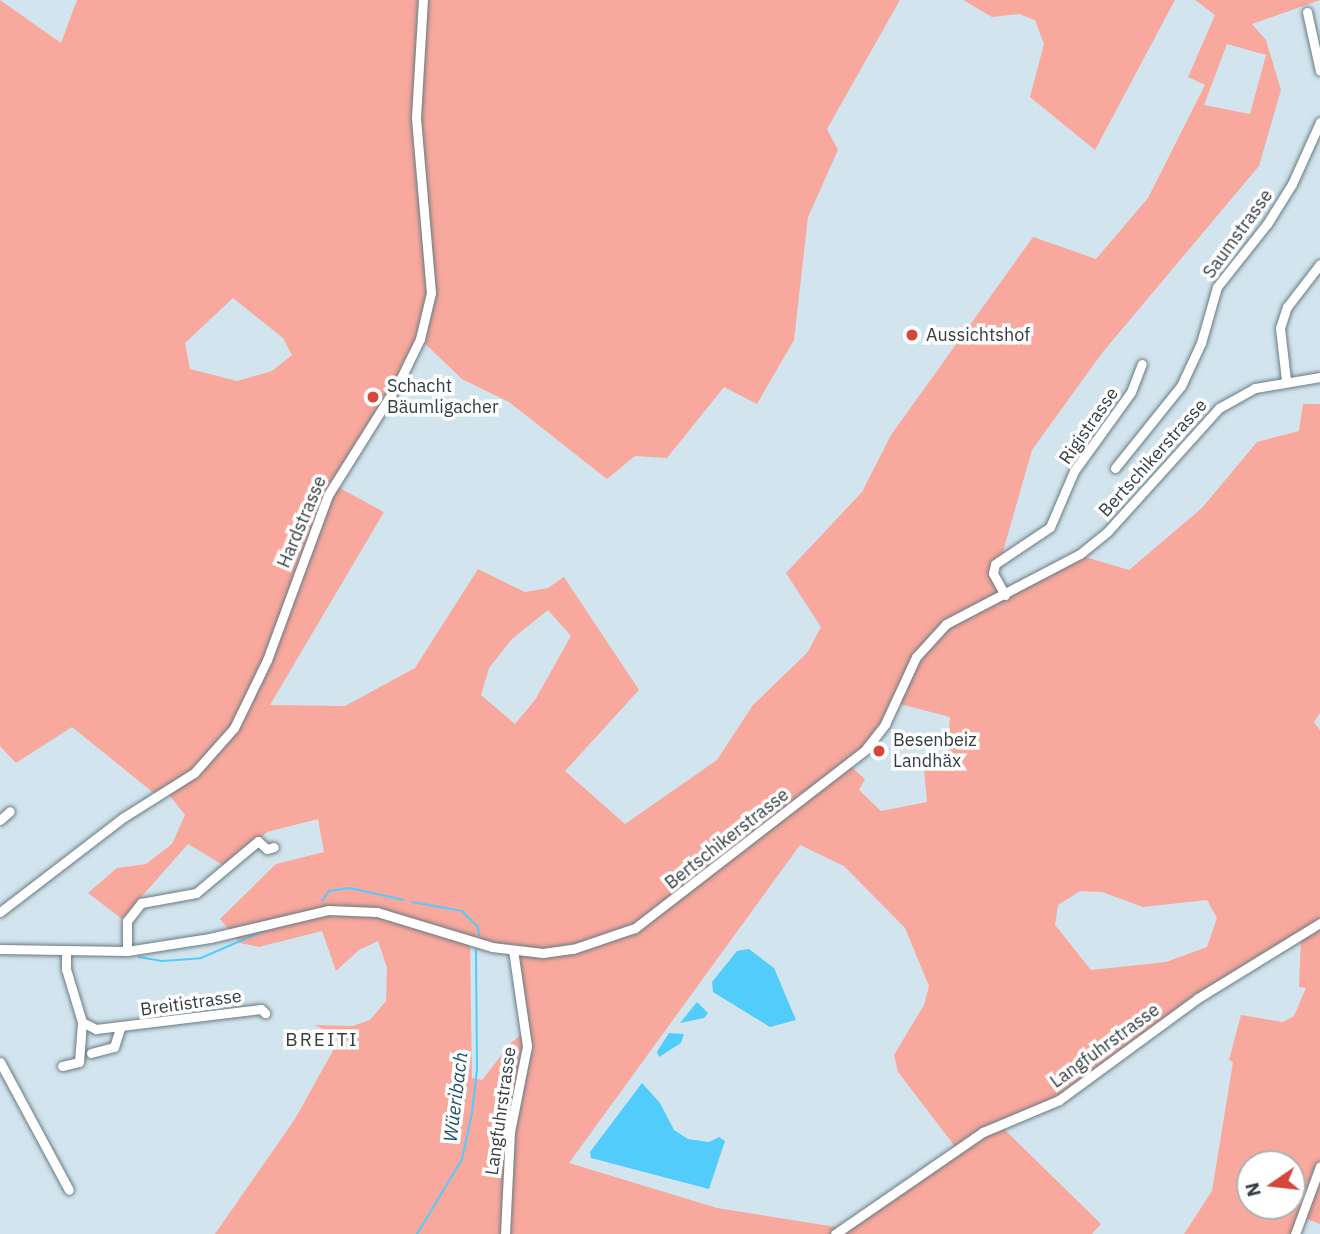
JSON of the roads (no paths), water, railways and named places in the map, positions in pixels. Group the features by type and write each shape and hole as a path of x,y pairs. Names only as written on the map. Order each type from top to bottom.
{"street":[{"name":"Hardstrasse","path":"0,912 124,817 194,773 228,736 267,660 328,495 399,382 420,339 431,293 416,117 423,0"},
{"path":"1307,12 1320,71"},
{"name":"Saumstrasse","path":"1115,468 1181,386 1201,343 1217,288 1286,194 1320,122"},
{"path":"1286,380 1280,328 1287,307 1320,264"},
{"name":"Rigistrasse","path":"1005,595 993,573 995,564 1050,527 1074,471 1132,392 1142,364"},
{"name":"Bertschikerstrasse","path":"0,949 127,951 210,938 301,914 356,909 401,917 470,942 513,950 573,949 635,928 663,909 865,750 885,724 929,639 969,611 1058,568 1108,531 1219,408 1255,388 1286,380 1320,377"},
{"path":"0,820 10,811"},
{"path":"127,951 127,921 141,903 196,893 258,841 267,849 274,847"},
{"name":"Langfuhrstrasse","path":"835,1234 983,1132 1059,1100 1198,998 1320,923"},
{"name":"Langfuhrstrasse","path":"505,1234 510,1132 527,1046 513,950"},
{"path":"62,1066 79,1062 82,1022 68,980 66,952"},
{"name":"Breitistrasse","path":"82,1022 96,1029 120,1028 261,1009 265,1013"},
{"name":"Breitistrasse","path":"91,1053 114,1047 120,1028"},
{"path":"0,1062 69,1190"},
{"path":"1295,1234 1320,1166"}],"water":[{"path":"749,949 774,968 796,1020 770,1027 713,992 712,982 737,951"},
{"path":"697,1002 708,1013 704,1018 680,1023"},
{"path":"669,1033 684,1034 681,1043 659,1057 657,1052"},
{"path":"642,1083 660,1103 674,1130 688,1139 709,1142 719,1137 725,1141 709,1189 591,1158 590,1152"}],"waterway":[{"name":"Wüeribach","path":"322,901 329,891 350,888 404,900"},
{"name":"Wüeribach","path":"412,902 462,911 478,927 479,935"},
{"name":"Wüeribach","path":"139,957 162,961 201,958 270,928"},
{"name":"Wüeribach","path":"417,1234 462,1159 472,1113 477,1069 476,950"}],"place":[{"name":"Aussichtshof","path":"912,335"},
{"name":"Schacht Bäumligacher","path":"373,397"},
{"name":"Besenbeiz Landhäx","path":"879,751"}],"district":[{"name":"BREITI","path":"322,1040"}]}
